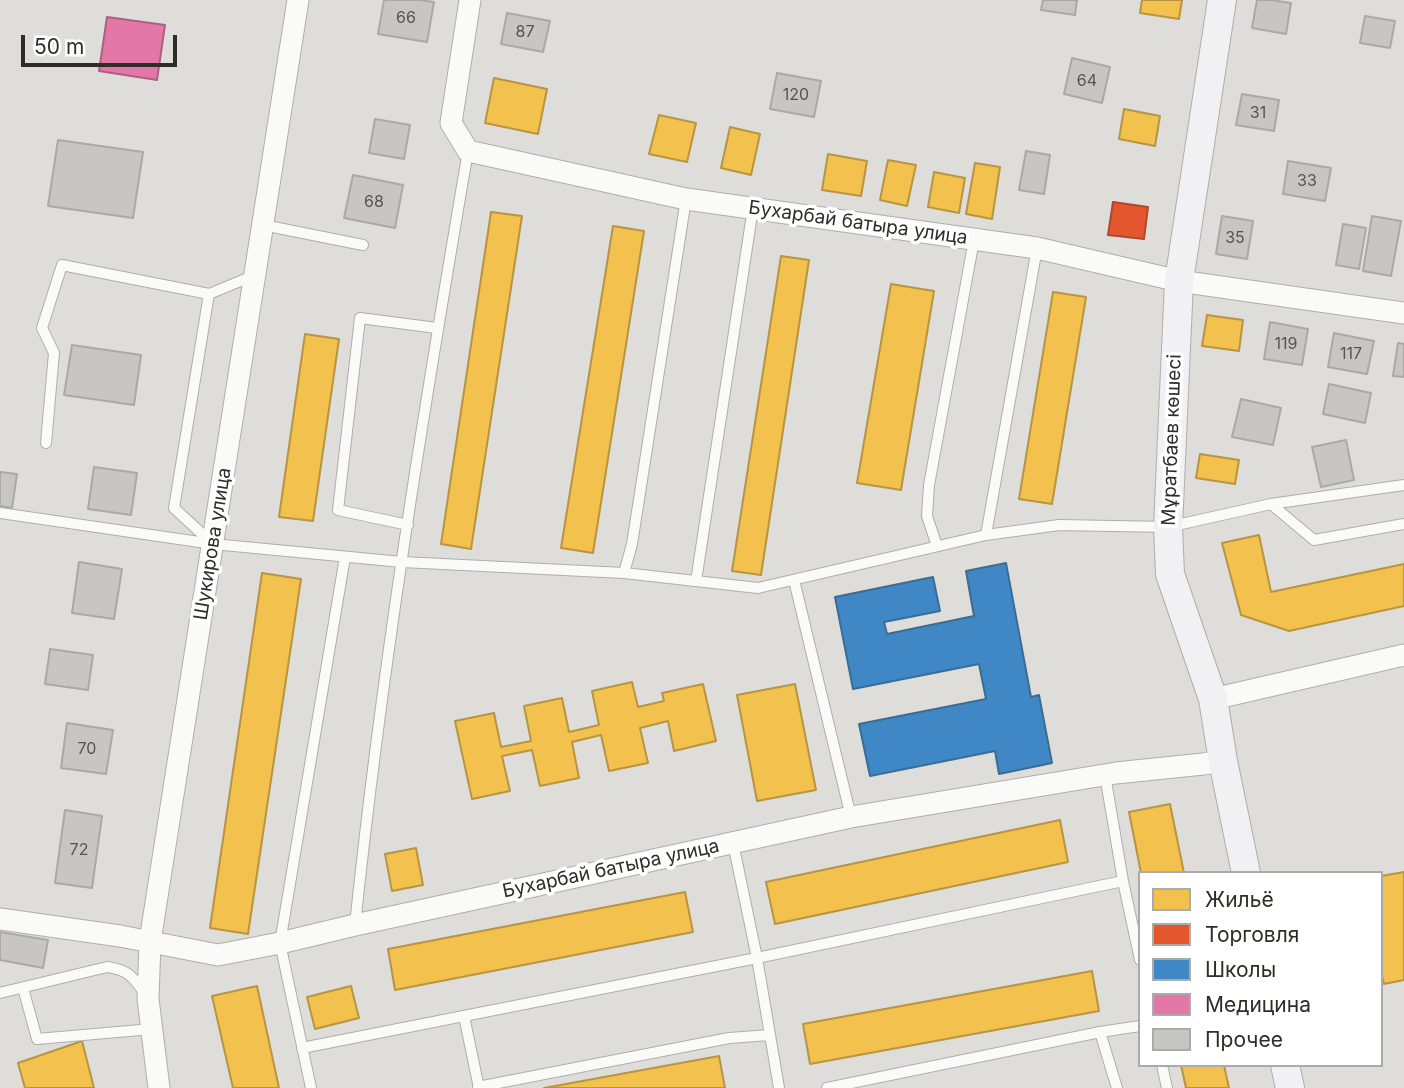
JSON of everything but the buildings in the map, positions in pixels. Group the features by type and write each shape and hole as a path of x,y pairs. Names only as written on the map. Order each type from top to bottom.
{"street":[{"name":"Шукирова улица","path":"159,1088 148,999 150,941 298,0"},
{"path":"468,151 451,123 470,0"},
{"name":"Мұратбаев көшесі","path":"1222,0 1179,281 1168,527 1170,574 1213,699 1246,871"},
{"name":"Бухарбай батыра улица","path":"468,151 686,199 1037,248 1179,281 1404,313"},
{"path":"1213,699 1404,655"},
{"name":"Бухарбай батыра улица","path":"0,919 150,941 218,955 851,817 1105,775 1223,761"},
{"path":"1285,1067 1290,1088"}],"lane":[{"path":"355,925 364,836 402,562 468,151"},
{"path":"624,573 632,544 686,199"},
{"path":"696,581 752,208"},
{"path":"263,225 363,245"},
{"path":"937,546 927,516 929,485 974,240"},
{"path":"986,534 1037,248"},
{"path":"46,443 54,353 42,328 62,265 209,294 256,274"},
{"path":"209,294 174,508 213,544"},
{"path":"408,525 338,510 360,318 438,328"},
{"path":"0,513 213,544 402,562 624,573 758,588 986,534 1059,524 1168,527 1271,504 1404,485"},
{"path":"1271,504 1314,540 1404,524"},
{"path":"311,1088 280,943 345,557"},
{"path":"794,579 851,817"},
{"path":"1105,775 1138,951"},
{"path":"733,843 757,958 779,1088"},
{"path":"302,1048 757,958 1123,881"},
{"path":"0,993 107,967 121,969 132,976 148,999"},
{"path":"23,988 37,1039 152,1029"},
{"path":"464,1016 478,1087 729,1038 770,1035"},
{"path":"827,1088 1138,1026"},
{"path":"1100,1032 1117,1088"},
{"path":"1162,1067 1167,1088"}]}
